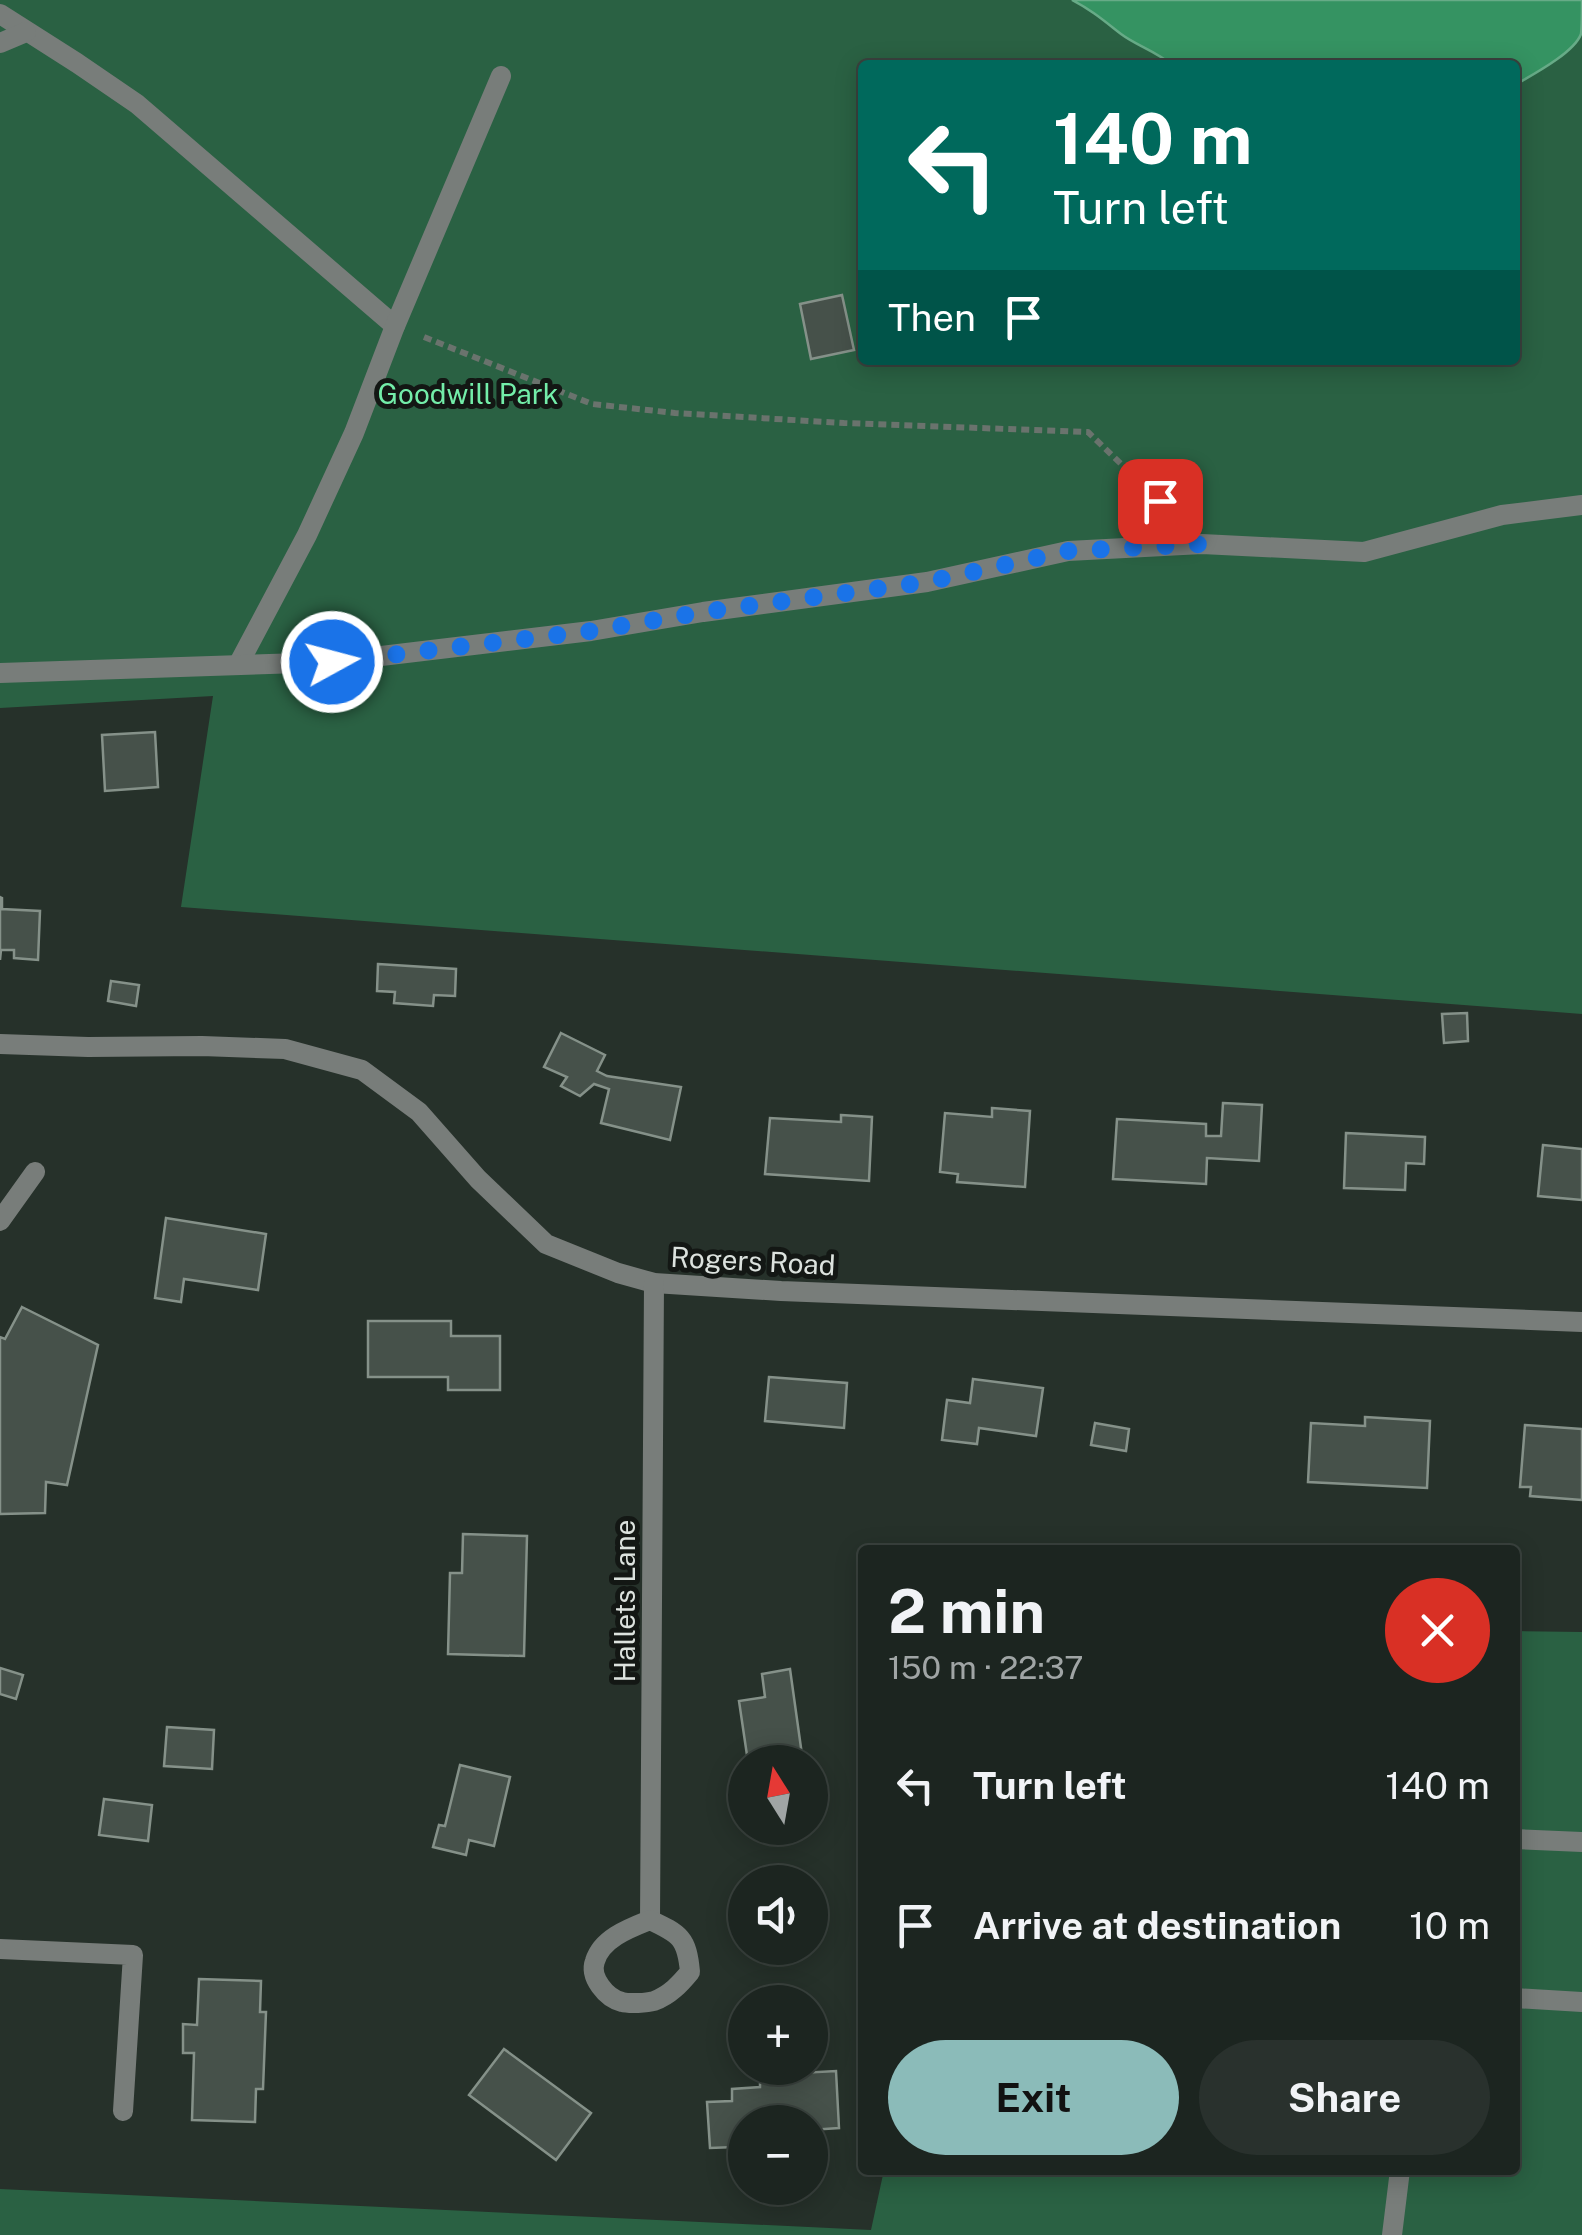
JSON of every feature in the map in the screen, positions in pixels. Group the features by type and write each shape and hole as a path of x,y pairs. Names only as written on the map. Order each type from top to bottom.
{"street":[{"path":"0,14 137,104 395,326"},
{"path":"0,42 26,32"},
{"path":"238,665 307,535 354,433 501,76"},
{"path":"0,673 332,662 591,631 927,582 1068,551 1202,544 1364,552 1502,516 1582,505"},
{"name":"Rogers Road","path":"0,1044 285,1049 362,1070 419,1112 478,1179 546,1244 654,1283 781,1292 1582,1322"},
{"path":"0,1220 34,1172"},
{"name":"Hallets Lane","path":"650,1920 654,1283"},
{"path":"1520,1839 1582,1842"},
{"path":"650,1920 677,1933 688,1948 690,1972 677,1988 652,2002 622,2002 600,1987 593,1972 595,1958 625,1930 650,1920"},
{"path":"0,1949 134,1955 123,2111"},
{"path":"1520,1998 1582,2002"},
{"path":"1392,2235 1399,2175"}],"path":[{"path":"395,326 592,404 826,422 1088,432 1202,544"}],"green space":[{"name":"Goodwill Park","path":"0,0 1582,0 1582,1014 181,907 213,696 0,708"},
{"path":"1520,1631 1582,1632 1582,2235 0,2235 0,2189 871,2230 883,2175 1520,2175"}],"shaded area":[{"path":"1072,0 1582,0 1582,26 1570,49 1520,82 1520,60 1165,60"}],"building":[{"path":"842,295 854,350 811,359 800,304"},
{"path":"155,732 158,787 105,791 102,735"},
{"path":"0,897 2,909 40,911 38,960 14,958 14,950 1,950 0,960"},
{"path":"378,964 456,969 455,996 434,995 433,1006 394,1003 395,992 377,991"},
{"path":"111,981 139,985 136,1006 108,1001"},
{"path":"1467,1013 1468,1041 1444,1043 1442,1014"},
{"path":"561,1033 605,1055 597,1071 607,1076 681,1087 670,1140 601,1123 609,1089 594,1084 580,1096 561,1086 567,1077 544,1067"},
{"path":"1223,1103 1262,1105 1259,1161 1207,1158 1206,1184 1113,1179 1117,1119 1206,1124 1206,1136 1221,1136"},
{"path":"992,1108 1030,1111 1025,1187 957,1182 958,1174 940,1172 945,1113 992,1117"},
{"path":"841,1115 872,1117 869,1181 765,1174 770,1118 841,1122"},
{"path":"1346,1133 1425,1137 1424,1164 1406,1163 1405,1190 1344,1188"},
{"path":"1543,1145 1582,1149 1582,1200 1538,1196"},
{"path":"166,1218 266,1234 258,1290 184,1279 181,1302 155,1298"},
{"path":"22,1307 98,1345 67,1485 46,1482 45,1513 0,1514 0,1337 5,1339"},
{"path":"368,1321 451,1321 451,1336 500,1336 500,1390 448,1390 448,1377 368,1377"},
{"path":"769,1377 847,1383 844,1428 765,1421"},
{"path":"973,1379 1043,1388 1036,1436 979,1428 977,1444 942,1440 947,1400 970,1403"},
{"path":"1365,1417 1430,1421 1427,1488 1308,1482 1311,1423 1365,1426"},
{"path":"1095,1423 1129,1429 1126,1451 1091,1445"},
{"path":"1525,1425 1582,1429 1582,1500 1530,1496 1531,1487 1520,1487"},
{"path":"463,1534 527,1536 524,1656 448,1654 450,1573 462,1573"},
{"path":"0,1668 23,1675 16,1699 0,1694"},
{"path":"790,1669 801,1745 745,1745 739,1701 765,1697 762,1674"},
{"path":"167,1727 214,1730 212,1769 164,1766"},
{"path":"460,1765 510,1777 494,1846 469,1840 466,1855 433,1847 439,1825 445,1826"},
{"path":"104,1799 152,1805 148,1841 99,1835"},
{"path":"199,1979 261,1981 260,2012 266,2012 263,2089 256,2089 255,2122 192,2120 194,2053 183,2053 183,2024 197,2025"},
{"path":"504,2049 591,2113 556,2160 469,2095"},
{"path":"828,2071 836,2071 839,2128 828,2129 828,2105 728,2105 728,2147 710,2148 707,2102 732,2101 732,2089 760,2085 828,2085"}],"route":[{"path":"332,662 591,631 927,582 1068,551 1202,544 1160,501"}]}
